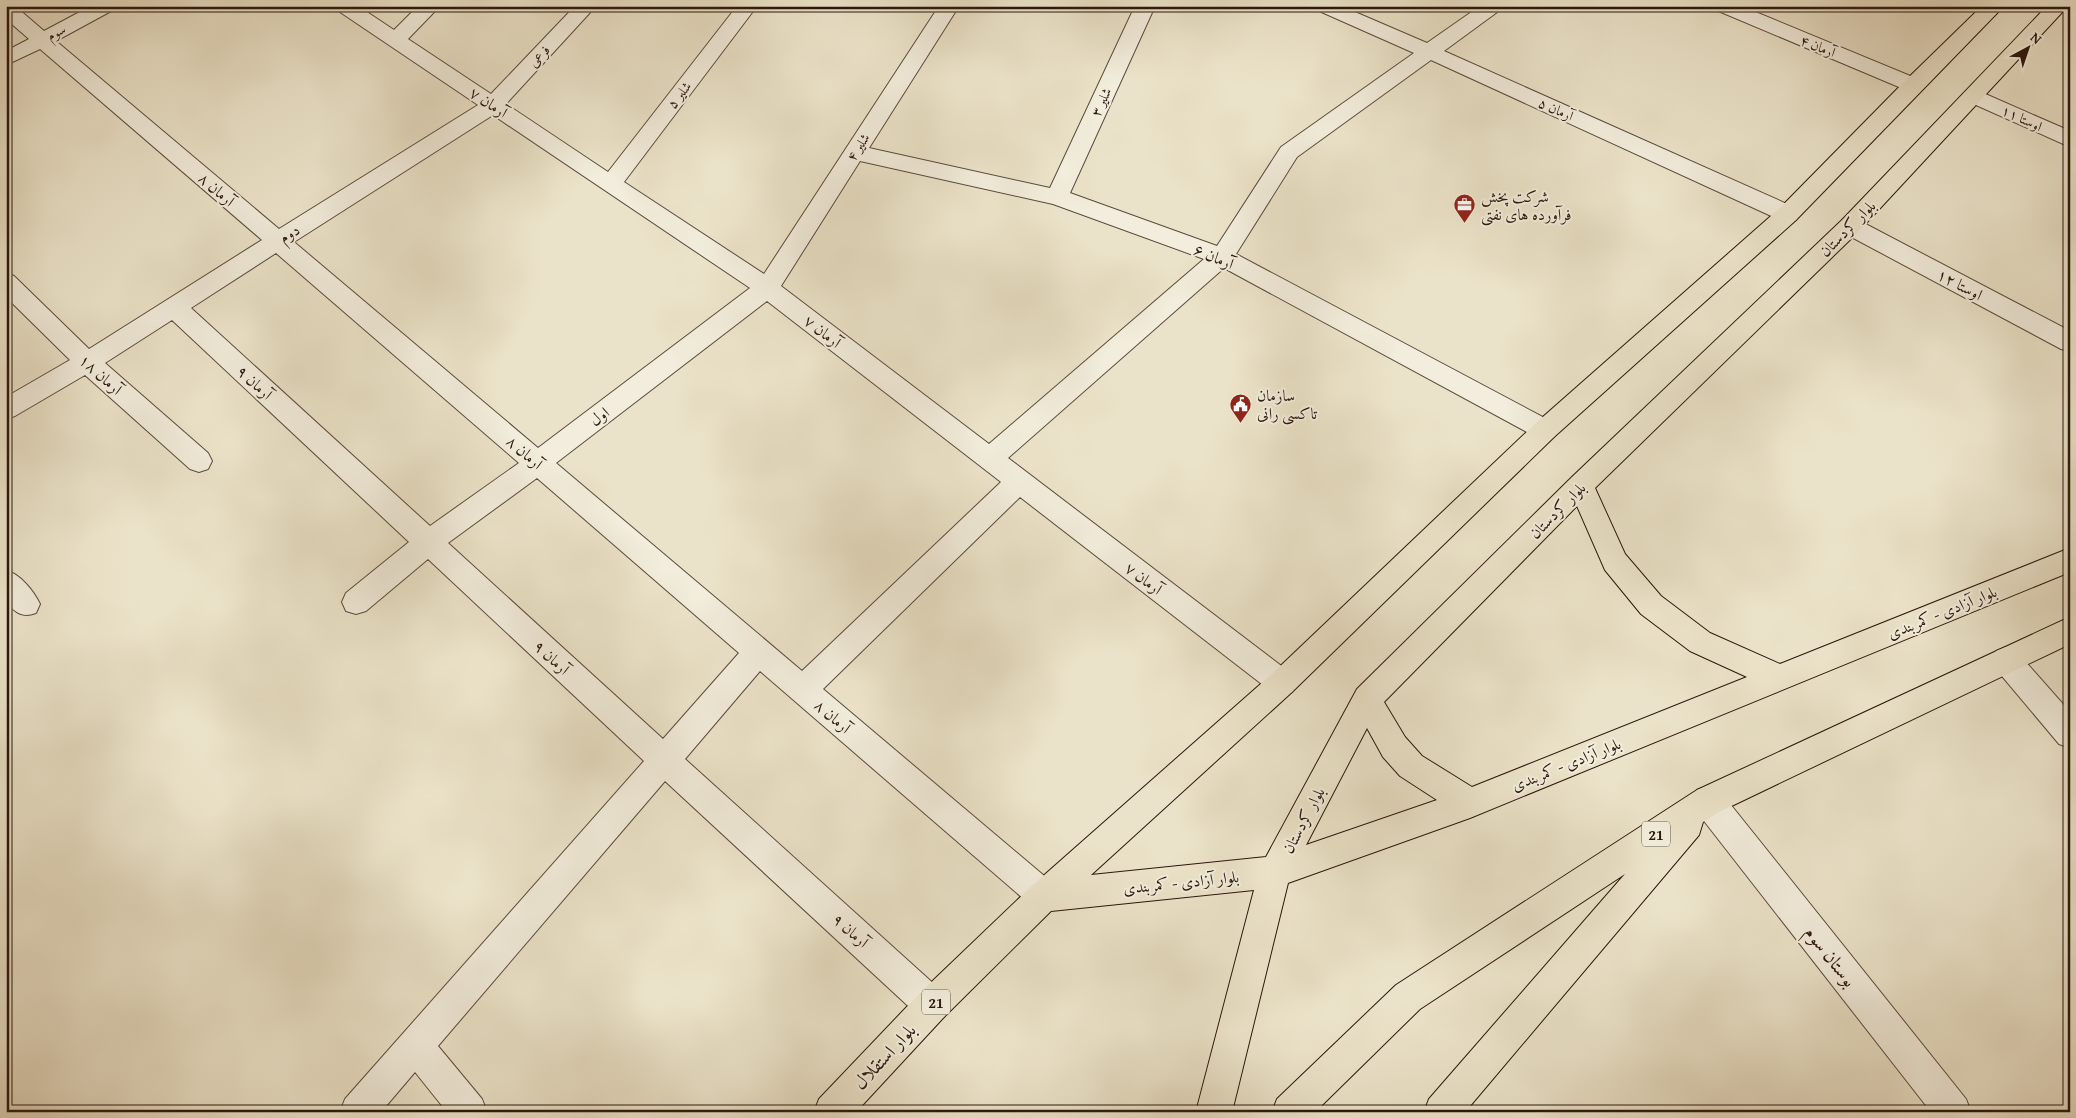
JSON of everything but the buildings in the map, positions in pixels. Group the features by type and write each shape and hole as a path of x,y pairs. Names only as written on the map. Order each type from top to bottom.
{"main road":[{"path":"1044,896 1282,683 1545,430 1788,214 1913,85 1994,6"},
{"name":"بلوار کردستان","path":"1214,1112 1275,872 1367,699 1581,485 1850,226 2058,6"},
{"path":"1581,485 1614,562 1651,605 1700,642 1780,678"},
{"name":"بلوار آزادی - کمربندی","path":"1044,896 1275,872 1470,803 2070,560"},
{"name":"21","path":"1290,1112 1408,997 1708,801 2070,630"},
{"path":"1367,699 1394,747 1411,766 1470,803"},
{"path":"1442,1112 1708,801"},
{"name":"بلوار استقلال","path":"832,1112 932,1005 1044,896"}],"street":[{"name":"سوم","path":"6,59 106,6"},
{"name":"آرمان ۷","path":"344,6 767,288 1282,683"},
{"path":"395,40 430,6"},
{"name":"فرعی","path":"492,105 586,6"},
{"name":"شلیر ۵","path":"611,184 747,6"},
{"name":"شلیر ۴","path":"767,288 950,6"},
{"name":"شلیر ۳","path":"1057,197 1145,6"},
{"name":"آرمان ۵","path":"1324,6 1788,214"},
{"path":"990,459 1222,257 1289,152 1493,6"},
{"name":"آرمان ۴","path":"1723,6 1913,85"},
{"name":"آرمان ۸","path":"6,9 1044,896"},
{"name":"اوستا ۱۱","path":"1974,96 2070,140"},
{"name":"دوم","path":"6,408 87,362 492,105"},
{"name":"آرمان ۶","path":"855,152 1057,197 1222,257 1545,430"},
{"name":"اوستا ۱۲","path":"1850,226 2070,342"},
{"name":"آرمان ۱۸","path":"6,282 87,362 199,461"},
{"name":"اول","path":"356,602 429,542 538,463 767,288"},
{"name":"آرمان ۹","path":"174,307 932,1005"},
{"path":"802,690 1019,482"},
{"path":"6,582 26,604"},
{"path":"358,1112 758,652"},
{"path":"2006,660 2068,728"},
{"name":"بوستان سوم","path":"1708,801 1953,1112"},
{"path":"416,1045 469,1112"}],"place":[{"name":"شرکت پخش فرآورده های نفتی","path":"1465,224"},
{"name":"سازمان تاکسی رانی","path":"1241,423"}]}
